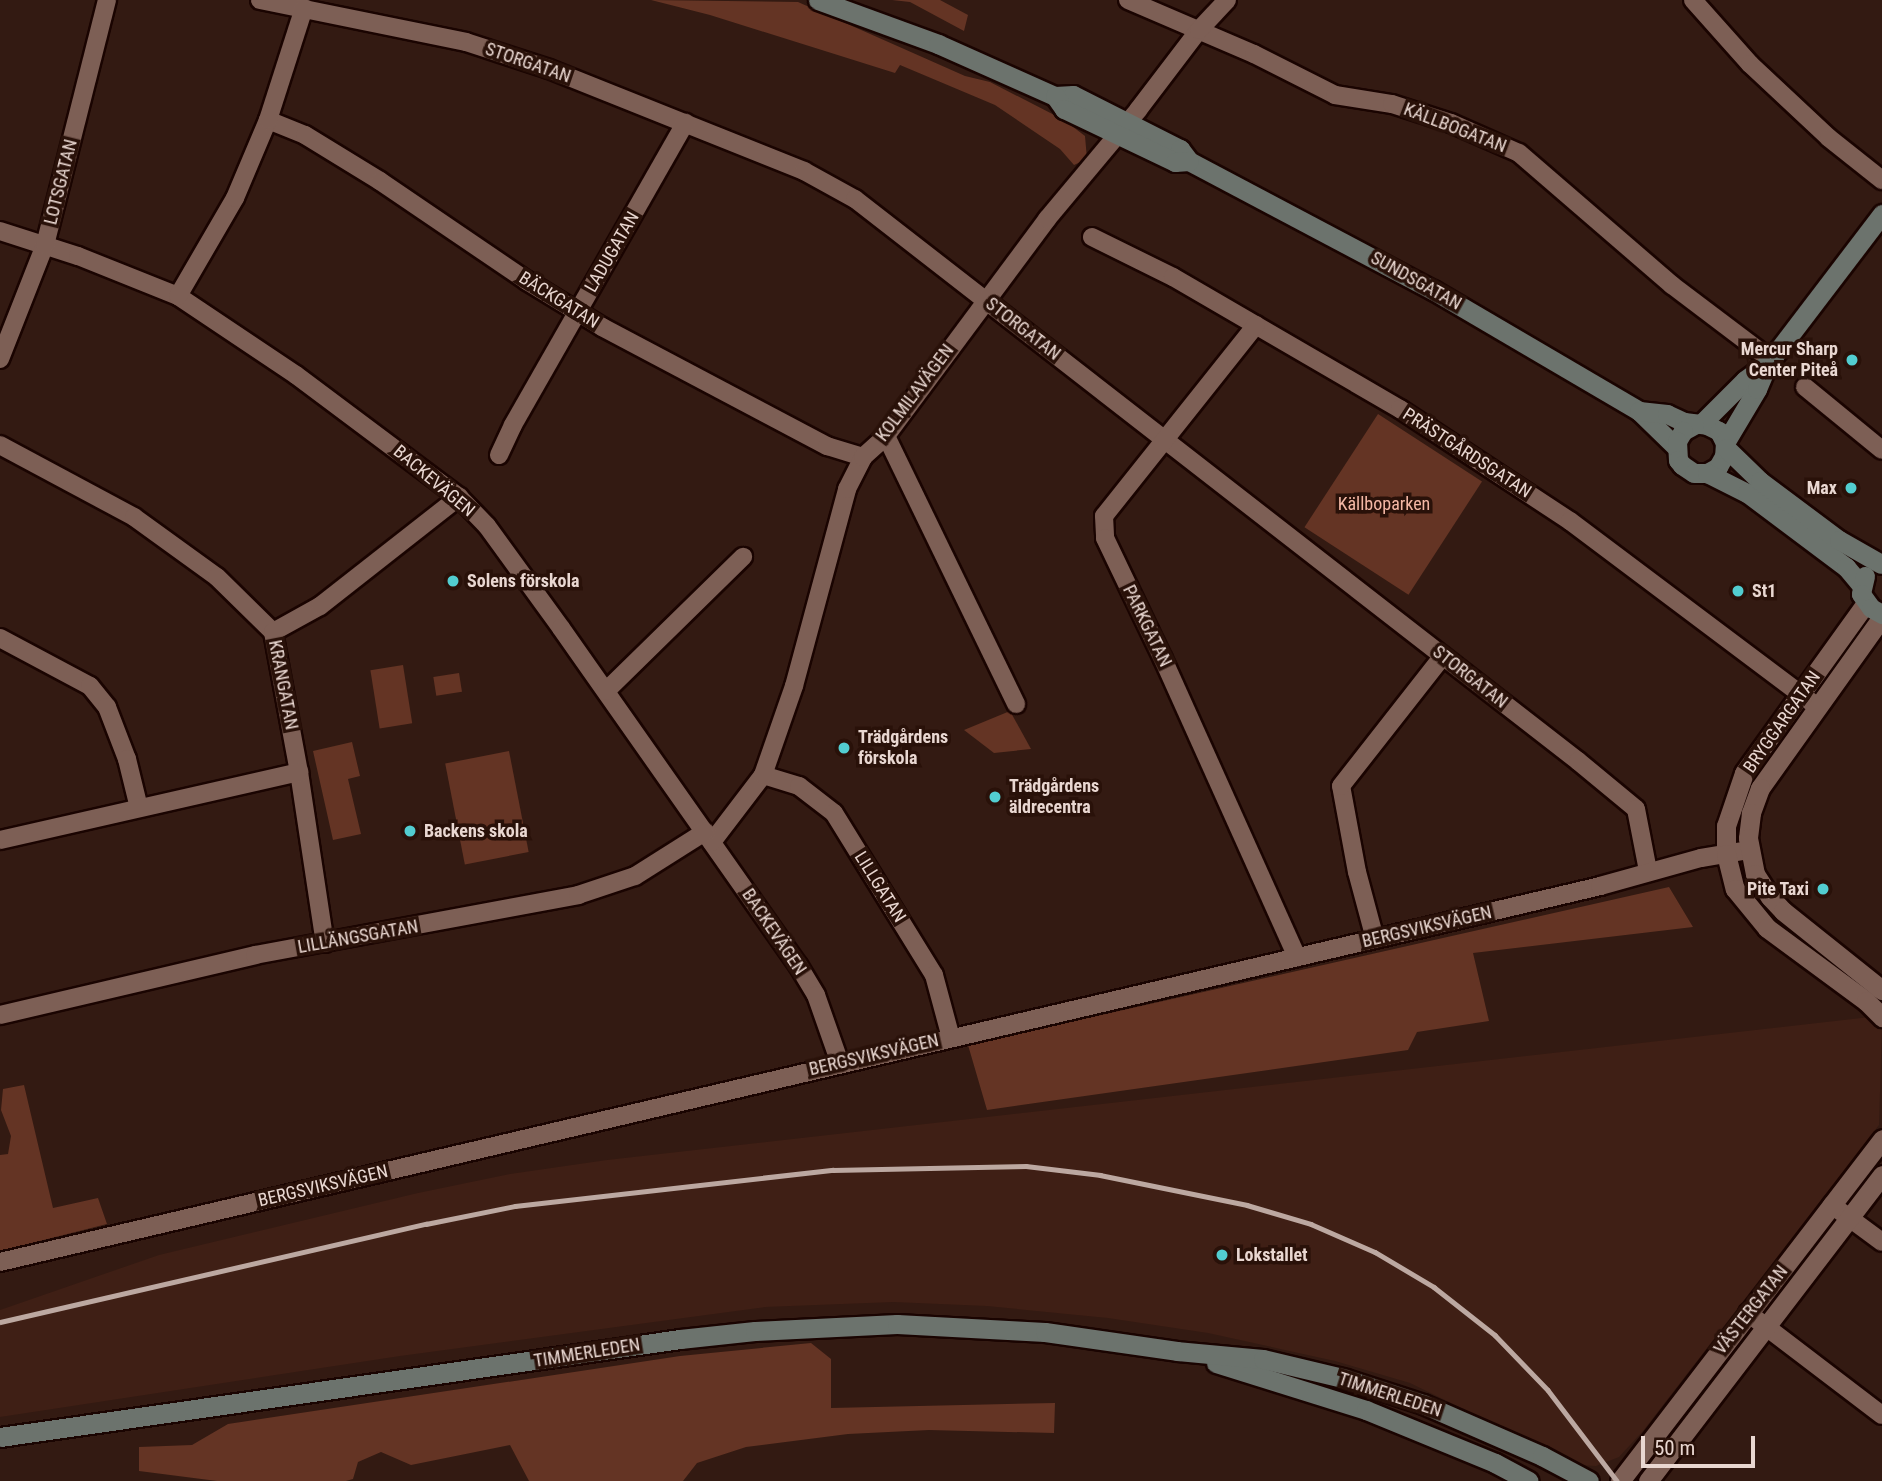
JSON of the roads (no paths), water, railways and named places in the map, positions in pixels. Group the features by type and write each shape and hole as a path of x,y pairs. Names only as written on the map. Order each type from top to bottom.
{"main road":[{"name":"SUNDSGATAN","path":"818,0 938,44 1055,96 1073,95 1123,128 1180,149 1188,160 1433,290 1639,411 1676,447 1678,460 1688,470 1707,473 1747,493 1776,513 1846,567 1873,605"},
{"path":"1707,473 1718,467 1726,445 1769,362 1882,214"},
{"path":"1676,447 1683,431 1698,424 1745,380 1769,362"},
{"name":"SUNDSGATAN","path":"1639,411 1667,414 1719,431 1726,445 1760,481 1828,531 1882,564"},
{"name":"SUNDSGATAN","path":"1873,605 1870,570 1882,564"},
{"name":"TIMMERLEDEN","path":"0,1437 680,1339 755,1331 897,1324 1045,1332 1177,1351 1263,1359 1356,1382 1423,1404 1475,1425 1589,1481"},
{"name":"TIMMERLEDEN","path":"1177,1351 1366,1410 1495,1463 1528,1481"}],"street":[{"name":"LOTSGATAN","path":"0,359 25,302 45,246 107,0"},
{"name":"STORGATAN","path":"260,0 466,42 549,69 804,171 855,199 1636,809 1648,871"},
{"name":"KÄLLBOGATAN","path":"1128,0 1199,30 1335,95 1392,104 1451,123 1519,153 1672,285 1769,362"},
{"name":"KOLMILAVÄGEN","path":"708,837 763,775 794,686 847,489 863,457 886,436 985,299 1199,30 1227,0"},
{"path":"1693,0 1750,64 1829,138 1879,178"},
{"path":"178,296 230,207 268,120 304,8"},
{"name":"BÄCKGATAN","path":"268,120 306,135 380,181 578,313 827,446 863,457"},
{"name":"LADUGATAN","path":"499,455 513,425 685,123"},
{"name":"BACKEVÄGEN","path":"0,231 178,296 296,375 458,497 486,526 606,691 816,995 840,1063"},
{"name":"PRÄSTGÅRDSGATAN","path":"1092,237 1173,277 1400,409 1570,521 1817,707"},
{"name":"PARKGATAN","path":"1256,325 1104,516 1105,537 1297,957"},
{"path":"1805,387 1882,450"},
{"path":"886,436 1016,704"},
{"name":"KRANGATAN","path":"0,445 134,517 217,577 273,632 299,772 325,943"},
{"path":"273,632 320,606 458,497"},
{"path":"606,691 743,557"},
{"name":"BRYGGARGATAN","path":"1726,853 1726,825 1744,773 1801,695 1873,605"},
{"name":"BRYGGARGATAN","path":"1750,853 1749,828 1755,799 1817,707 1873,605"},
{"path":"0,638 90,686 107,707 127,759 139,808"},
{"path":"1375,939 1357,872 1341,786 1443,656"},
{"path":"0,840 299,772"},
{"name":"LILLGATAN","path":"763,775 799,786 834,813 934,975 951,1038"},
{"name":"LILLÄNGSGATAN","path":"0,1015 255,955 578,895 635,876 708,837"},
{"path":"1726,853 1735,889 1761,921 1882,1017"},
{"name":"BERGSVIKSVÄGEN","path":"0,1262 1600,886 1648,871 1726,853 1750,853"},
{"path":"1750,853 1762,885 1783,911 1882,990"},
{"name":"VÄSTERGATAN","path":"1620,1481 1882,1139"},
{"name":"VÄSTERGATAN","path":"1648,1481 1882,1175"},
{"path":"1832,1205 1882,1242"},
{"path":"1748,1313 1882,1415"}],"railway":[{"path":"0,1322 515,1206 833,1170 1026,1166 1100,1175 1247,1205 1311,1224 1375,1252 1434,1287 1495,1335 1548,1390 1617,1481"}],"place":[{"name":"Mercur Sharp Center Piteå","path":"1852,360"},
{"name":"Max","path":"1851,488"},
{"name":"Solens förskola","path":"453,581"},
{"name":"St1","path":"1738,591"},
{"name":"Trädgårdens förskola","path":"844,748"},
{"name":"Trädgårdens äldrecentra","path":"995,797"},
{"name":"Backens skola","path":"410,831"},
{"name":"Pite Taxi","path":"1823,889"},
{"name":"Lokstallet","path":"1222,1255"}],"park label":[{"name":"Källboparken","path":"1384,504"}]}
